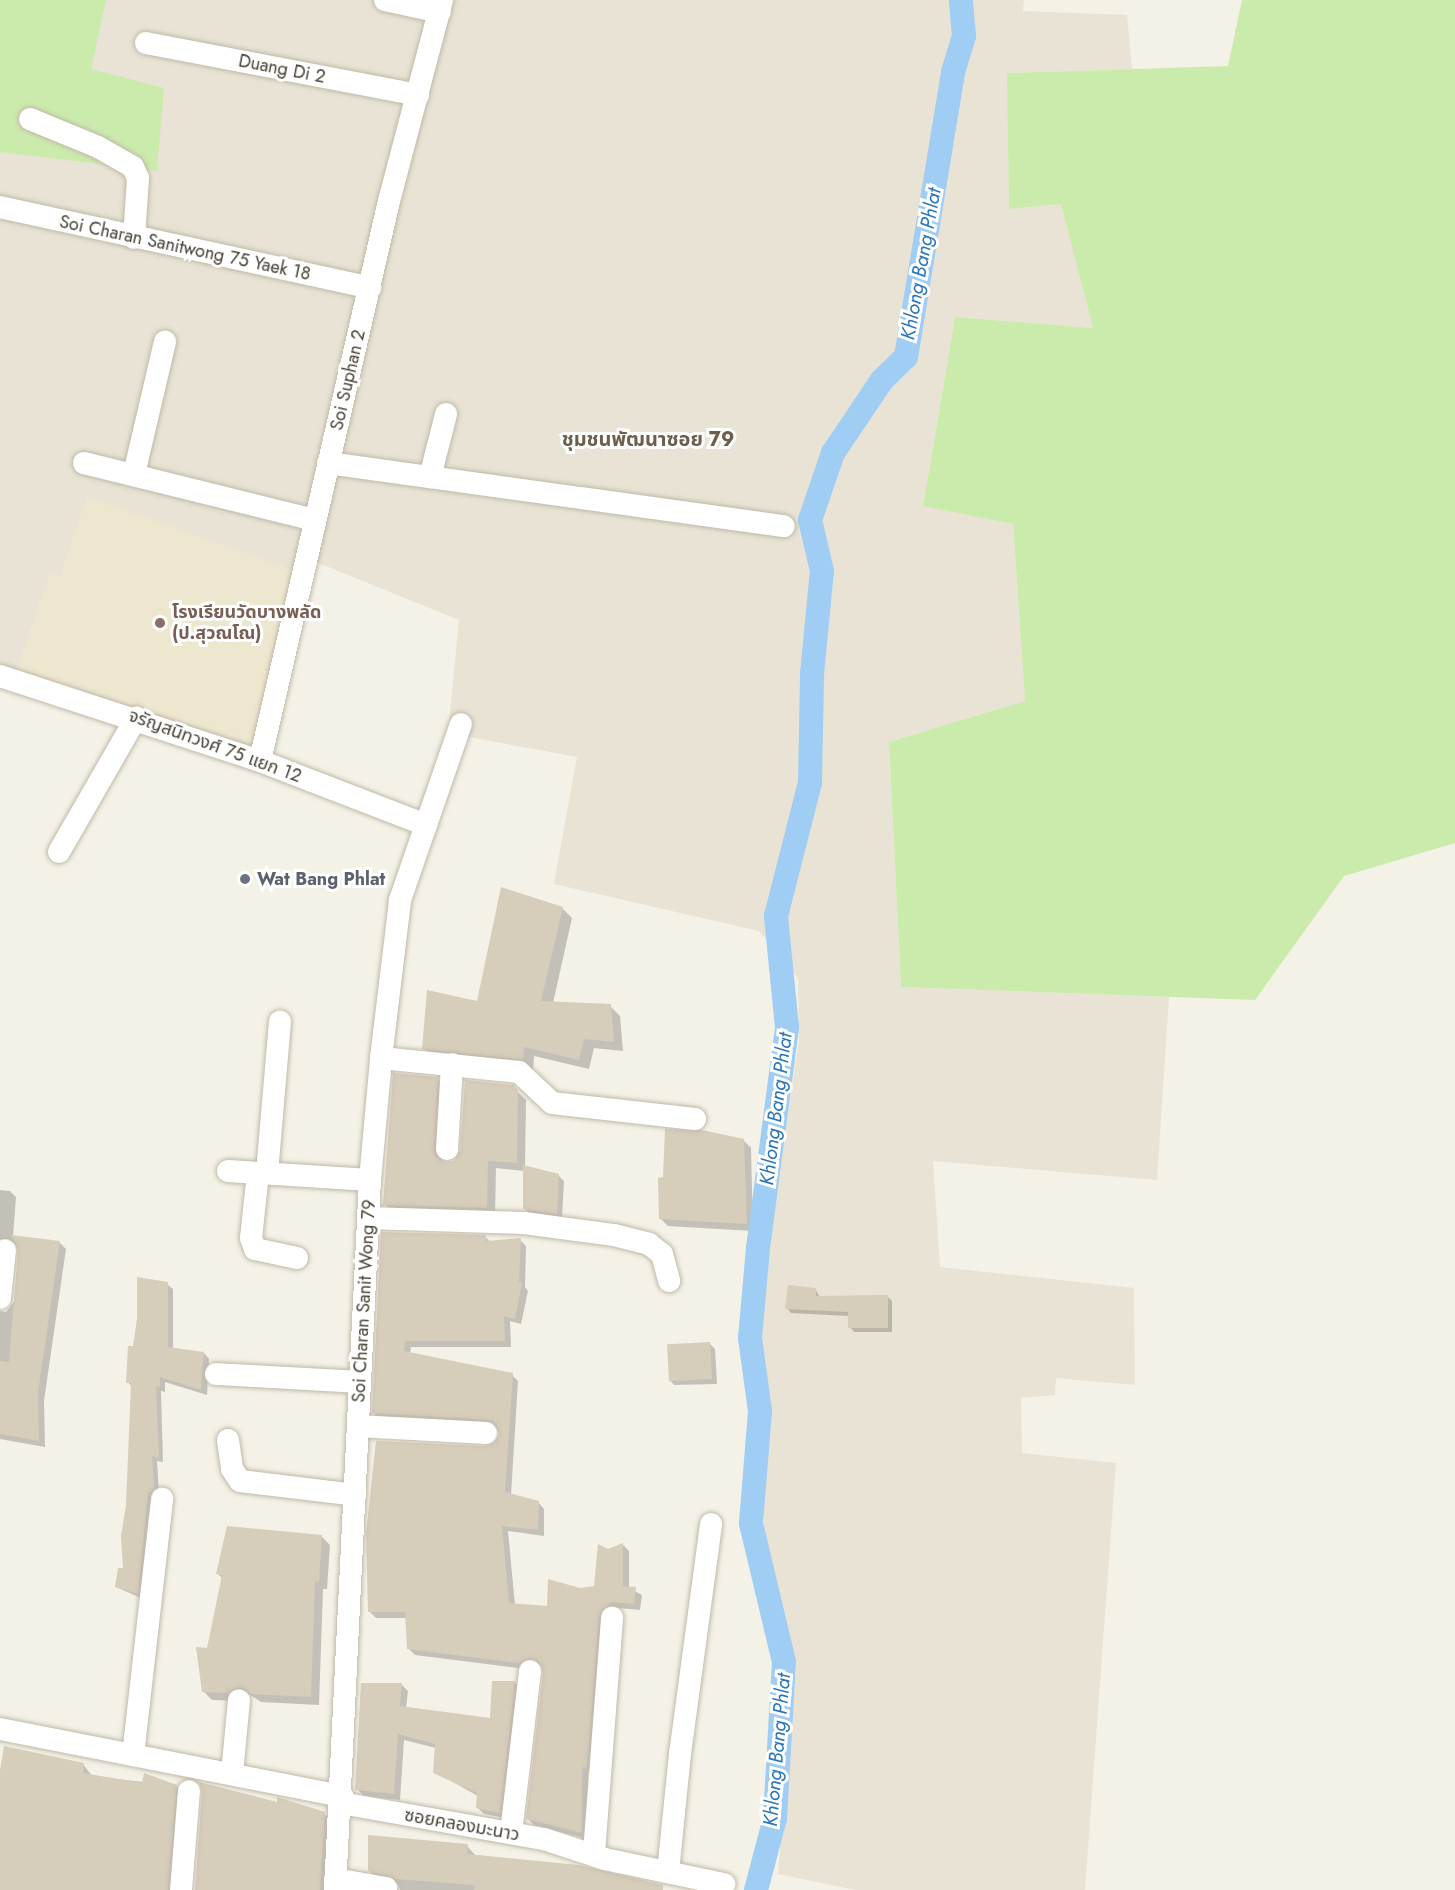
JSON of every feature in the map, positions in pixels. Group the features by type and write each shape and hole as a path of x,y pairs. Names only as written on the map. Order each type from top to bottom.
{"street":[{"path":"385,0 441,6"},
{"name":"Soi Suphan 2","path":"260,761 328,463 441,6"},
{"name":"Duang Di 2","path":"146,43 418,95"},
{"path":"30,119 98,147 133,167 138,178 134,238"},
{"name":"Soi Charan Sanitwong 75 Yaek 18","path":"0,207 370,288"},
{"path":"134,474 165,342"},
{"path":"430,477 446,414"},
{"path":"84,463 315,520"},
{"path":"328,463 784,526"},
{"name":"จรัญสนิทวงศ์ 75 แยก 12","path":"0,676 136,718 260,761 426,825"},
{"path":"59,852 136,718"},
{"name":"Soi Charan Sanit Wong 79","path":"335,1884 342,1800 359,1382 370,1180 395,927 426,825 461,724"},
{"path":"280,1022 263,1173 251,1238 255,1249 297,1258"},
{"path":"381,1058 519,1072 552,1103 695,1119"},
{"path":"447,1149 452,1064"},
{"path":"228,1171 370,1180"},
{"path":"368,1218 524,1222 614,1235 650,1244 662,1254 669,1281"},
{"path":"0,1298 5,1250"},
{"path":"216,1374 359,1382"},
{"path":"358,1426 486,1433"},
{"path":"228,1440 232,1468 240,1480 355,1495"},
{"path":"133,1755 162,1500"},
{"path":"668,1872 680,1754 711,1524"},
{"path":"588,1851 612,1618"},
{"path":"511,1833 530,1671"},
{"path":"232,1774 239,1700"},
{"name":"ซอยคลองมะนาว","path":"0,1729 232,1774 342,1800 511,1833 724,1884"},
{"path":"181,1890 189,1791"},
{"path":"335,1884 386,1888"}],"shaded area":[{"path":"0,0 1024,0 1023,11 1127,15 1132,69 1008,73 1009,209 1061,203 1093,328 955,317 923,505 1013,524 1025,701 889,742 901,987 1169,997 1157,1180 933,1161 940,1267 1134,1288 1135,1385 1056,1378 1055,1395 1021,1398 1022,1453 1116,1463 1085,1890 855,1890 778,1874 796,1671 764,1532 760,1289 799,1041 798,978 759,931 554,884 577,757 448,733 459,620 316,562 298,572 232,550 60,577 50,575 17,670 0,665"},
{"name":"โรงเรียนวัดบางพลัด (ป.สุวณโณ)","path":"87,497 298,572 255,753 17,670 50,575 60,576"}],"green space":[{"path":"0,0 106,0 91,69 164,88 157,171 0,152"},
{"path":"1242,0 1455,0 1455,843 1344,876 1255,1000 901,987 889,742 1025,701 1013,524 923,506 955,317 1093,328 1061,204 1009,209 1007,73 1228,66"}],"building":[{"path":"501,887 563,907 541,1001 611,1004 614,1042 584,1039 579,1060 524,1047 523,1060 422,1049 427,990 477,1001"},
{"path":"393,1073 438,1077 434,1149 435,1156 446,1162 454,1161 460,1150 465,1080 513,1085 518,1090 517,1163 488,1161 487,1208 383,1205"},
{"path":"665,1129 702,1130 744,1139 747,1224 659,1219 658,1178 663,1177"},
{"path":"523,1165 559,1174 557,1214 523,1209"},
{"path":"381,1232 486,1235 486,1241 521,1238 519,1282 522,1283 515,1319 504,1316 505,1341 405,1341 404,1351 513,1373 505,1492 539,1501 538,1530 502,1526 509,1603 547,1606 548,1579 580,1588 594,1586 598,1544 608,1549 623,1543 623,1586 636,1587 634,1604 611,1602 599,1616 587,1769 582,1767 582,1833 526,1819 543,1673 538,1661 531,1658 519,1663 407,1649 405,1612 368,1612 366,1534 376,1441 485,1446 497,1441 499,1433 494,1422 487,1420 372,1413"},
{"path":"11,1235 60,1241 38,1393 39,1441 0,1434 0,1361 9,1362 18,1251"},
{"path":"137,1277 168,1282 168,1347 204,1352 201,1390 160,1377 160,1387 156,1386 159,1458 152,1456 154,1489 148,1493 138,1594 115,1587 118,1568 123,1568 121,1536 126,1505 131,1383 126,1383 128,1346 133,1346 137,1319"},
{"path":"788,1285 816,1288 816,1296 888,1295 888,1328 848,1328 848,1312 785,1309"},
{"path":"710,1342 712,1379 669,1381 667,1344"},
{"path":"227,1526 322,1535 319,1582 315,1581 311,1697 251,1694 240,1687 228,1693 202,1692 196,1647 207,1648 222,1575 216,1574"},
{"path":"492,1681 515,1681 500,1813 476,1808 477,1793 433,1773 435,1744 398,1734 394,1794 355,1790 361,1683 402,1683 400,1706 490,1718"},
{"path":"4,1746 84,1763 83,1773 142,1783 144,1773 177,1785 168,1890 0,1890 0,1770"},
{"path":"199,1782 277,1802 277,1797 325,1812 320,1890 195,1890 202,1792"},
{"path":"368,1835 468,1844 467,1854 579,1865 663,1885 663,1890 474,1890 475,1885 395,1879 368,1871"}],"waterway":[{"name":"Khlong Bang Phlat","path":"756,1890 775,1818 784,1662 751,1523 760,1411 750,1338 758,1248 787,1027 776,916 810,783 812,674 822,571 810,520 833,453 882,380 906,357 953,72 964,36 961,0"}],"place":[{"name":"โรงเรียนวัดบางพลัด (ป.สุวณโณ)","path":"160,623"},
{"name":"Wat Bang Phlat","path":"245,879"}],"district":[{"name":"ชุมชนพัฒนาซอย 79","path":"648,439"}]}
